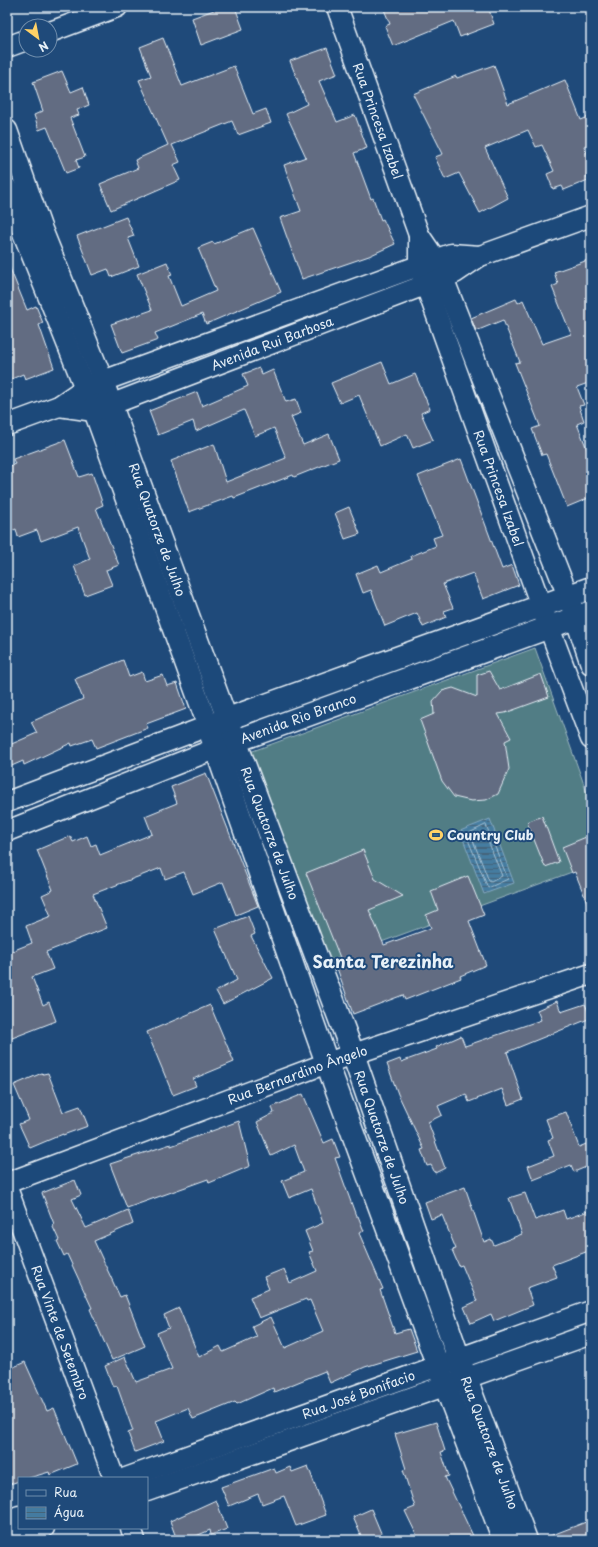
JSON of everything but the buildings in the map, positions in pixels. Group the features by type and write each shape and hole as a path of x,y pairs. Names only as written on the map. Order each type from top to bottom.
{"street":[{"path":"58,29 117,7"},
{"name":"Rua Princesa Izabel","path":"337,7 419,235 541,606 591,739"},
{"path":"7,48 18,43"},
{"name":"Rua Quatorze de Julho","path":"7,130 32,230 94,385 226,745 277,853 353,1054 459,1357 466,1379 484,1459"},
{"name":"Rua Quatorze de Julho","path":"7,188 32,230"},
{"name":"Avenida Rui Barbosa","path":"59,406 102,408 434,282 455,273 480,256 591,216"},
{"name":"Avenida Rui Barbosa","path":"7,425 59,406 94,385 451,254 480,256"},
{"name":"Rua Princesa Izabel","path":"434,282 568,596 583,615 591,664"},
{"name":"Avenida Rio Branco","path":"7,802 309,689 591,588"},
{"name":"Avenida Rio Branco","path":"7,831 226,745 583,615"},
{"path":"463,634 471,656"},
{"path":"309,689 318,711"},
{"name":"Rua Quatorze de Julho","path":"226,745 256,860 362,1161 446,1386 484,1459 515,1539"},
{"path":"256,860 277,853"},
{"path":"284,939 307,933"},
{"name":"Rua Bernardino Ângelo","path":"7,1183 327,1063 591,974"},
{"path":"362,1161 387,1153"},
{"name":"Rua Vinte de Setembro","path":"7,1188 114,1477"},
{"path":"403,1271 426,1265"},
{"name":"Rua José Bonifacio","path":"129,1477 591,1310"},
{"name":"Rua José Bonifacio","path":"148,1491 591,1334"},
{"path":"7,1521 18,1516"},
{"path":"11,1540 41,1529"},
{"path":"131,1529 135,1540"}],"green space":[{"name":"Country Club","path":"535,648 591,804 591,865 327,962 250,752"}],"water":[{"path":"490,819 514,883 484,894 460,831"}],"place":[{"name":"Country Club","path":"436,835"}],"district":[{"name":"Santa Terezinha","path":"383,962"}]}
